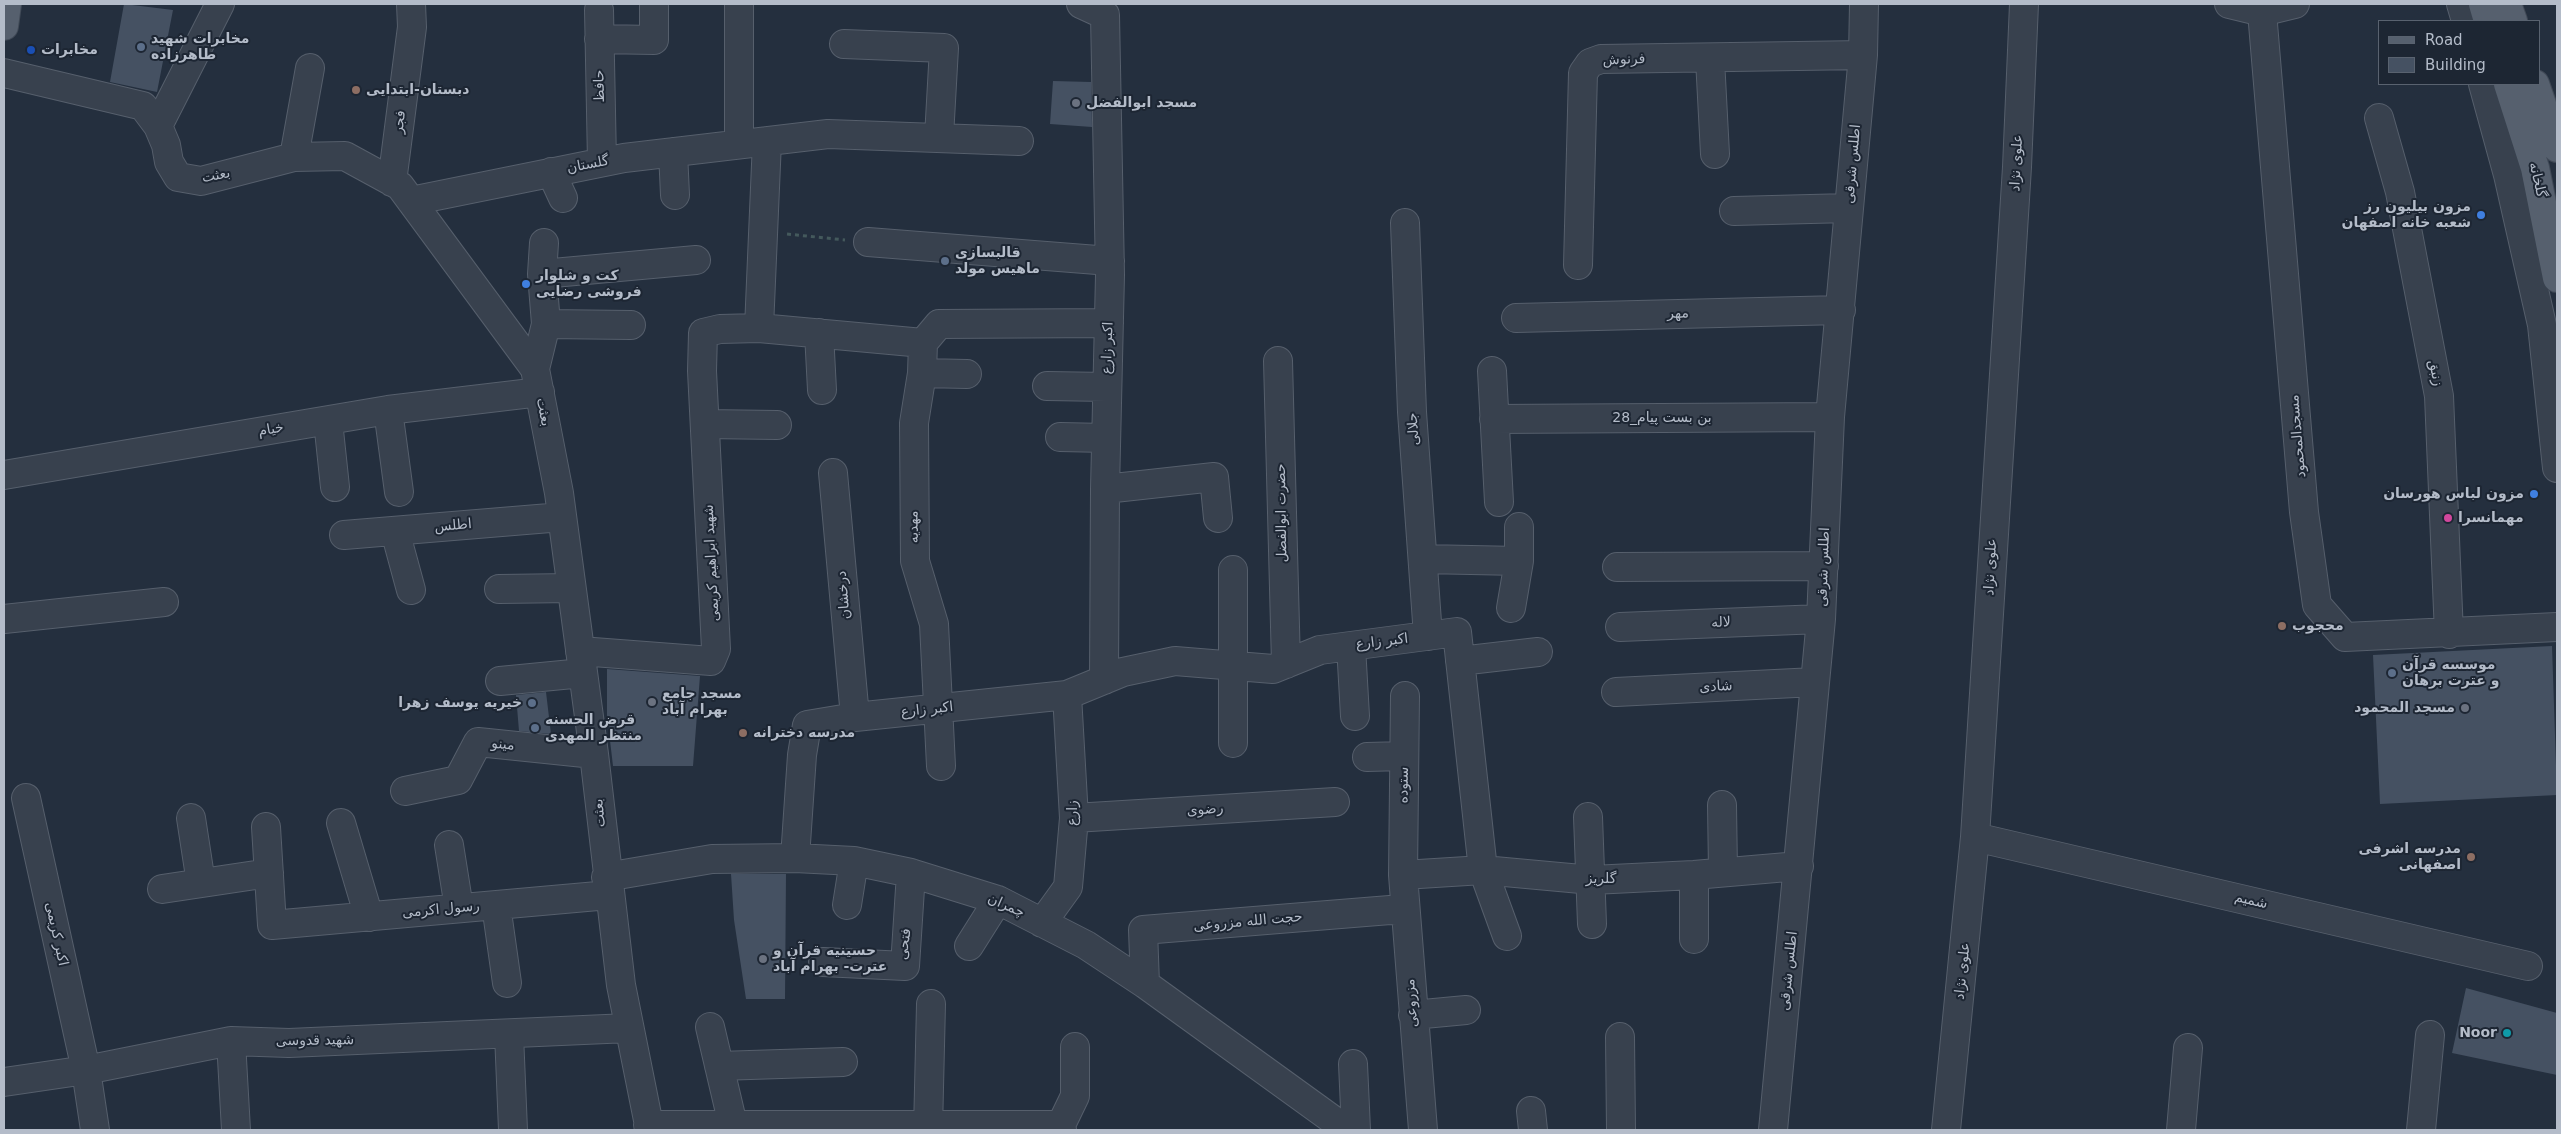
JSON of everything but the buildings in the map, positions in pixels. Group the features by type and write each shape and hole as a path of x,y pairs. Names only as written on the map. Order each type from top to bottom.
{"main road":[{"path":"4,26 7,4"},
{"path":"2483,4 2488,20"},
{"path":"2507,4 2513,20"},
{"name":"گلخانه","path":"2508,85 2536,168 2557,278"},
{"name":"گلخانه","path":"2535,85 2557,148"}],"street":[{"path":"158,126 220,4"},
{"name":"فجر","path":"392,182 412,27 411,4"},
{"path":"739,4 739,144"},
{"name":"اطلس شرقی","path":"1773,1130 1800,866 1821,619 1830,418 1863,55 1864,4"},
{"name":"علوی نژاد","path":"1946,1130 1975,837 2017,167 2024,4"},
{"path":"2229,4 2262,12 2295,4"},
{"path":"2461,4 2466,20"},
{"path":"599,40 654,40 654,6"},
{"name":"اکبر زارع","path":"1093,9 1110,261 1105,489 1104,680"},
{"name":"حافظ","path":"599,10 602,162"},
{"name":"مسجدالمحمود","path":"2262,12 2304,512 2317,605 2345,638 2557,627"},
{"path":"844,44 944,48 939,137"},
{"name":"فرنوش","path":"1578,265 1583,73 1590,63 1601,59 1710,59 1863,55"},
{"path":"1710,59 1715,154"},
{"path":"294,157 310,68"},
{"name":"بعثت","path":"4,73 143,106 158,126 166,145 168,162 178,177 201,181 294,157 345,156 400,186 538,381 562,516 572,588 594,754 607,886 621,985 649,1127"},
{"path":"2483,85 2508,175 2542,325 2557,468"},
{"name":"زنبق","path":"2379,118 2400,192 2439,396 2449,634"},
{"name":"گلستان","path":"411,200 602,162 828,134 1019,141"},
{"path":"767,141 759,328 923,343 939,324 1109,323"},
{"path":"673,152 675,195"},
{"path":"551,172 562,198"},
{"path":"1734,211 1849,208"},
{"name":"جلالی","path":"1405,223 1412,412 1428,636"},
{"path":"868,242 1110,261"},
{"path":"538,381 546,324 542,274 544,243"},
{"path":"542,274 696,260"},
{"name":"مهر","path":"1516,318 1841,310"},
{"path":"546,324 632,326"},
{"name":"شهید ابراهیم کریمی","path":"581,662 711,660 716,649 705,424 703,333 720,329 759,328"},
{"path":"819,332 822,390"},
{"name":"مهدیه","path":"923,343 922,373 914,423 915,561 934,624 941,766"},
{"name":"حضرت ابوالفضل","path":"1278,361 1286,664"},
{"path":"1492,371 1499,502"},
{"path":"922,373 967,374"},
{"name":"خیام","path":"4,476 328,421 538,381"},
{"path":"1048,386 1107,387"},
{"path":"388,410 399,492"},
{"name":"بن بست پیام_28","path":"1494,419 1830,418"},
{"path":"328,421 335,487"},
{"path":"705,424 777,425"},
{"path":"1060,437 1106,438"},
{"name":"درخشان","path":"833,473 855,717"},
{"path":"1105,489 1214,477 1218,518"},
{"name":"اطلس","path":"344,535 562,516"},
{"path":"1511,608 1519,561 1519,526"},
{"path":"395,531 411,590"},
{"path":"1423,558 1519,561"},
{"path":"1617,567 1824,566"},
{"path":"1232,570 1233,743"},
{"path":"499,589 572,588"},
{"path":"4,619 164,602"},
{"name":"لاله","path":"1620,627 1821,619"},
{"name":"اکبر زارع","path":"795,858 802,755 807,725 855,717 1067,695 1124,672 1174,661 1273,669 1320,650 1457,632 1460,661"},
{"path":"1352,646 1355,716"},
{"path":"1507,936 1483,870 1460,661 1538,652"},
{"path":"500,681 581,662"},
{"name":"شادی","path":"1616,692 1815,682"},
{"name":"زارع","path":"1042,923 1068,887 1074,818 1067,695"},
{"name":"ستوده","path":"1403,875 1405,696"},
{"name":"مینو","path":"405,790 458,780 478,742 594,754"},
{"path":"1367,757 1404,756"},
{"name":"اکبر کریمی","path":"26,798 86,1070 95,1130"},
{"name":"رضوی","path":"1074,818 1335,802"},
{"path":"1722,805 1723,872"},
{"path":"1588,817 1592,880 1592,924"},
{"path":"191,818 200,883"},
{"path":"341,823 369,916"},
{"path":"162,889 269,873 266,828"},
{"name":"شمیم","path":"1975,837 2528,966"},
{"path":"449,845 459,908"},
{"name":"چمران","path":"607,886 712,859 795,858 854,862 911,873 998,900 1086,945 1145,984 1347,1130"},
{"path":"847,905 854,862"},
{"name":"گلریز","path":"1403,875 1483,870 1592,880 1694,875 1800,866"},
{"name":"رسول اکرمی","path":"269,873 272,925 496,905 607,886"},
{"name":"فتحی","path":"822,962 904,966 911,873"},
{"name":"مزروعی","path":"1403,875 1423,1130"},
{"path":"1694,875 1694,939"},
{"path":"969,946 998,900"},
{"path":"496,905 507,983"},
{"name":"حجت الله مزروعی","path":"1145,984 1143,930 1390,910 1406,911"},
{"path":"928,1128 931,1004"},
{"path":"1413,1015 1466,1010"},
{"path":"710,1026 733,1125"},
{"name":"شهید قدوسی","path":"4,1082 86,1070 231,1041 289,1043 629,1028"},
{"path":"510,1034 513,1130"},
{"path":"2421,1130 2430,1035"},
{"path":"1620,1037 1621,1130"},
{"path":"231,1041 236,1130"},
{"path":"649,1127 733,1125 810,1128 1062,1128 1075,1096 1075,1047"},
{"path":"2181,1130 2188,1048"},
{"path":"719,1066 842,1062"},
{"path":"1353,1064 1356,1130"}],"path":[{"path":"762,231 868,242"}],"place":[{"name":"مخابرات شهید طاهرزاده","path":"141,47"},
{"name":"مخابرات","path":"31,50"},
{"name":"دبستان-ابتدایی","path":"356,90"},
{"name":"مسجد ابوالفضل","path":"1076,103"},
{"name":"مزون بیلیون رز شعبه خانه اصفهان","path":"2481,215"},
{"name":"قالبسازی ماهیس مولد","path":"945,261"},
{"name":"کت و شلوار فروشی رضایی","path":"526,284"},
{"name":"مزون لباس هورسان","path":"2534,494"},
{"name":"مهمانسرا","path":"2448,518"},
{"name":"محجوب","path":"2282,626"},
{"name":"موسسه قرآن و عترت برهان","path":"2392,673"},
{"name":"مسجد جامع بهرام آباد","path":"652,702"},
{"name":"خیریه یوسف زهرا","path":"532,703"},
{"name":"مسجد المحمود","path":"2465,708"},
{"name":"قرض الحسنه منتظر المهدی","path":"535,728"},
{"name":"مدرسه دخترانه","path":"743,733"},
{"name":"مدرسه اشرفی اصفهانی","path":"2471,857"},
{"name":"حسینیه قرآن و عترت- بهرام آباد","path":"763,959"},
{"name":"Noor","path":"2507,1033"}]}
